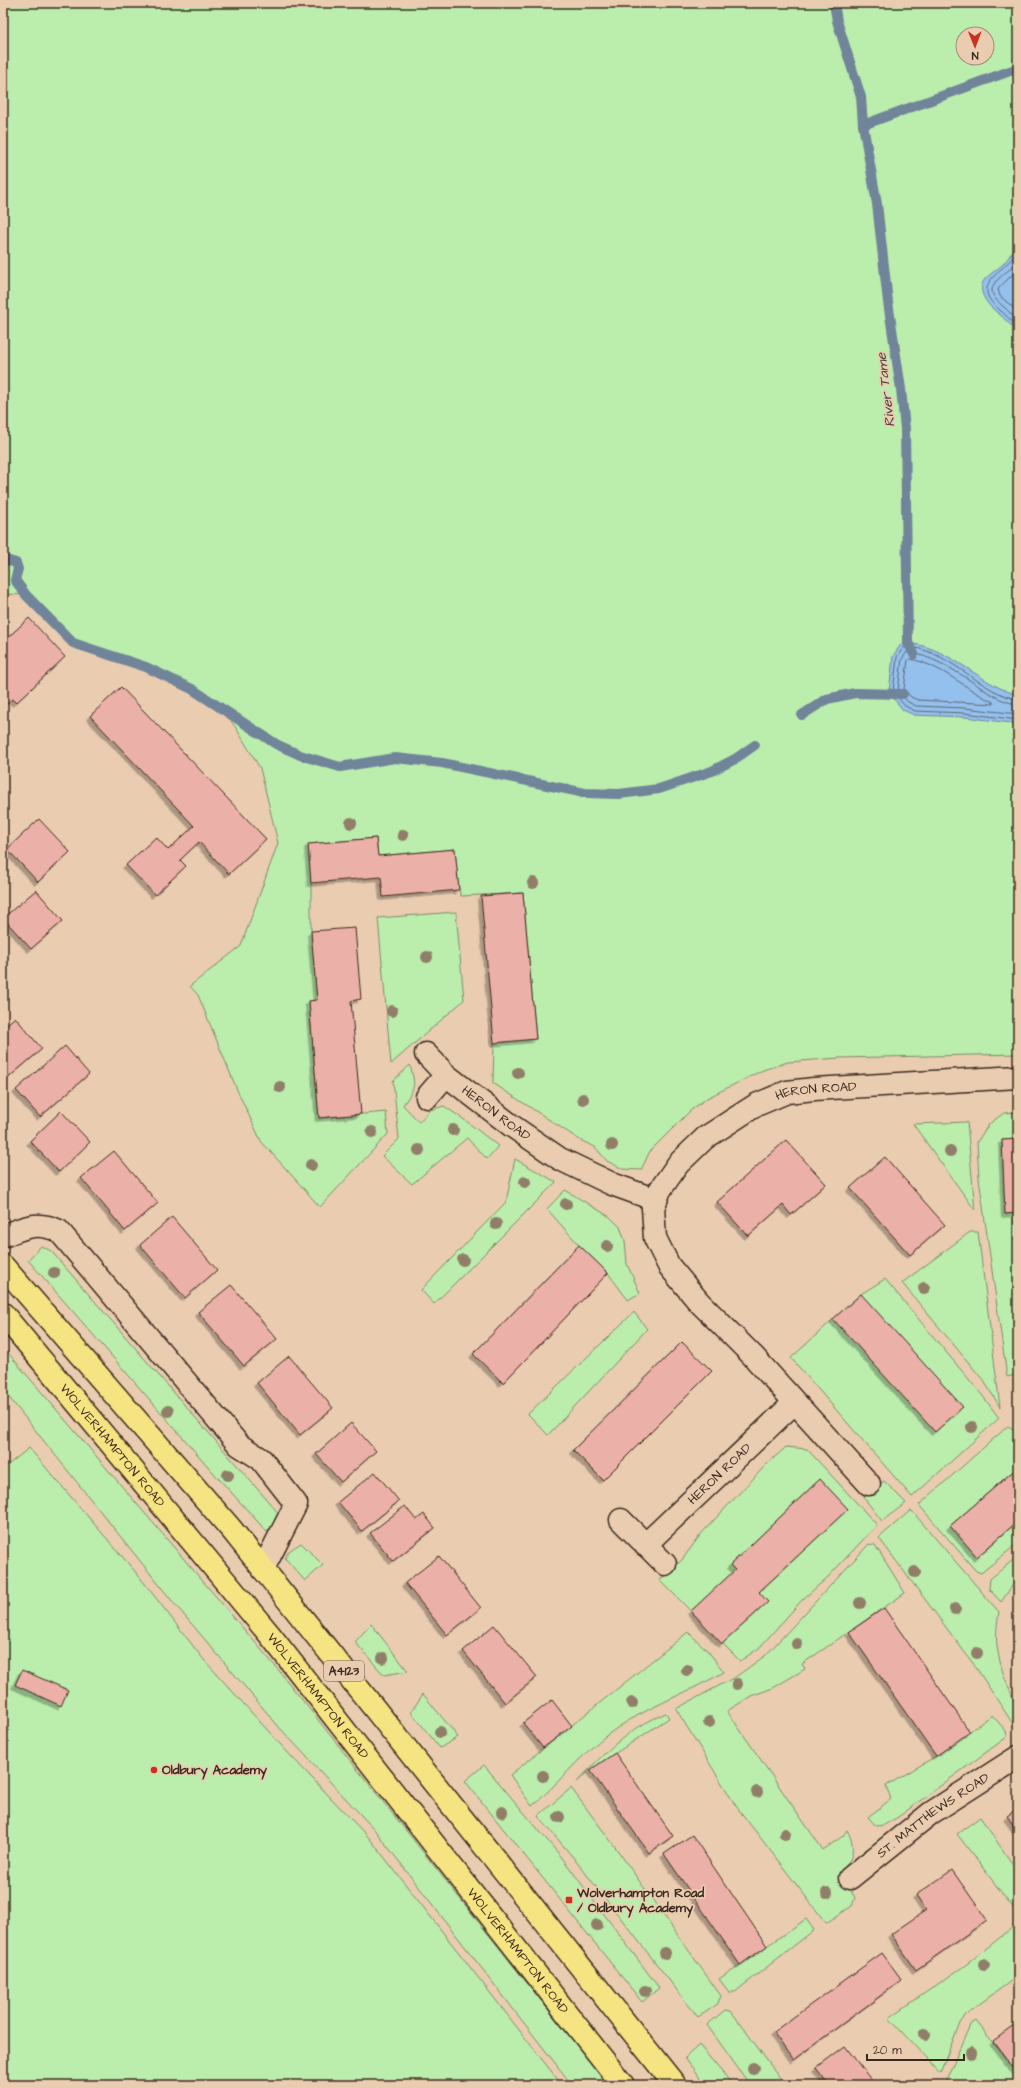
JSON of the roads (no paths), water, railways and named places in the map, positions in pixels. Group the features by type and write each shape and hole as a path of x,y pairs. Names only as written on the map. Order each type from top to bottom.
{"highway":[{"name":"A4123","path":"3,1266 263,1569 674,2085"},
{"name":"WOLVERHAMPTON ROAD","path":"3,1314 270,1635 623,2085"}],"street":[{"name":"HERON ROAD","path":"426,1054 446,1076 512,1126 560,1159 612,1184 656,1200"},
{"path":"427,1097 446,1076"},
{"name":"HERON ROAD","path":"870,1484 794,1403 753,1356 699,1302 669,1266 655,1238 653,1208 660,1190 678,1164 705,1138 756,1105 787,1092 814,1089 1018,1078"},
{"path":"3,1236 24,1227 46,1225 59,1231 239,1445 260,1459 296,1504 263,1569"},
{"name":"HERON ROAD","path":"645,1545 794,1403"},
{"path":"621,1520 665,1564"},
{"name":"ST. MATTHEWS ROAD","path":"850,1878 932,1813 1018,1757"}],"water":[{"path":"1018,244 1018,329 1010,324 987,303 982,293 982,288 986,278 1003,264"},
{"path":"902,643 915,644 940,653 986,681 1018,695 1018,724 965,717 914,715 903,710 889,693 893,656"}],"waterway":[{"name":"River Tame","path":"834,3 837,21 861,97 863,125 877,204 888,302 901,389 905,429 908,643 914,654"},
{"path":"863,125 1018,68"},
{"path":"3,559 16,563 18,569 15,580 26,595 73,643 146,667 192,689 276,744 300,755 340,767 395,758 442,763 585,793 619,794 659,789 712,771 735,759 755,745"},
{"path":"802,715 827,699 855,693 903,694"}],"place":[{"name":"Oldbury Academy","path":"154,1770"},
{"name":"Wolverhampton Road / Oldbury Academy","path":"569,1900"}]}
